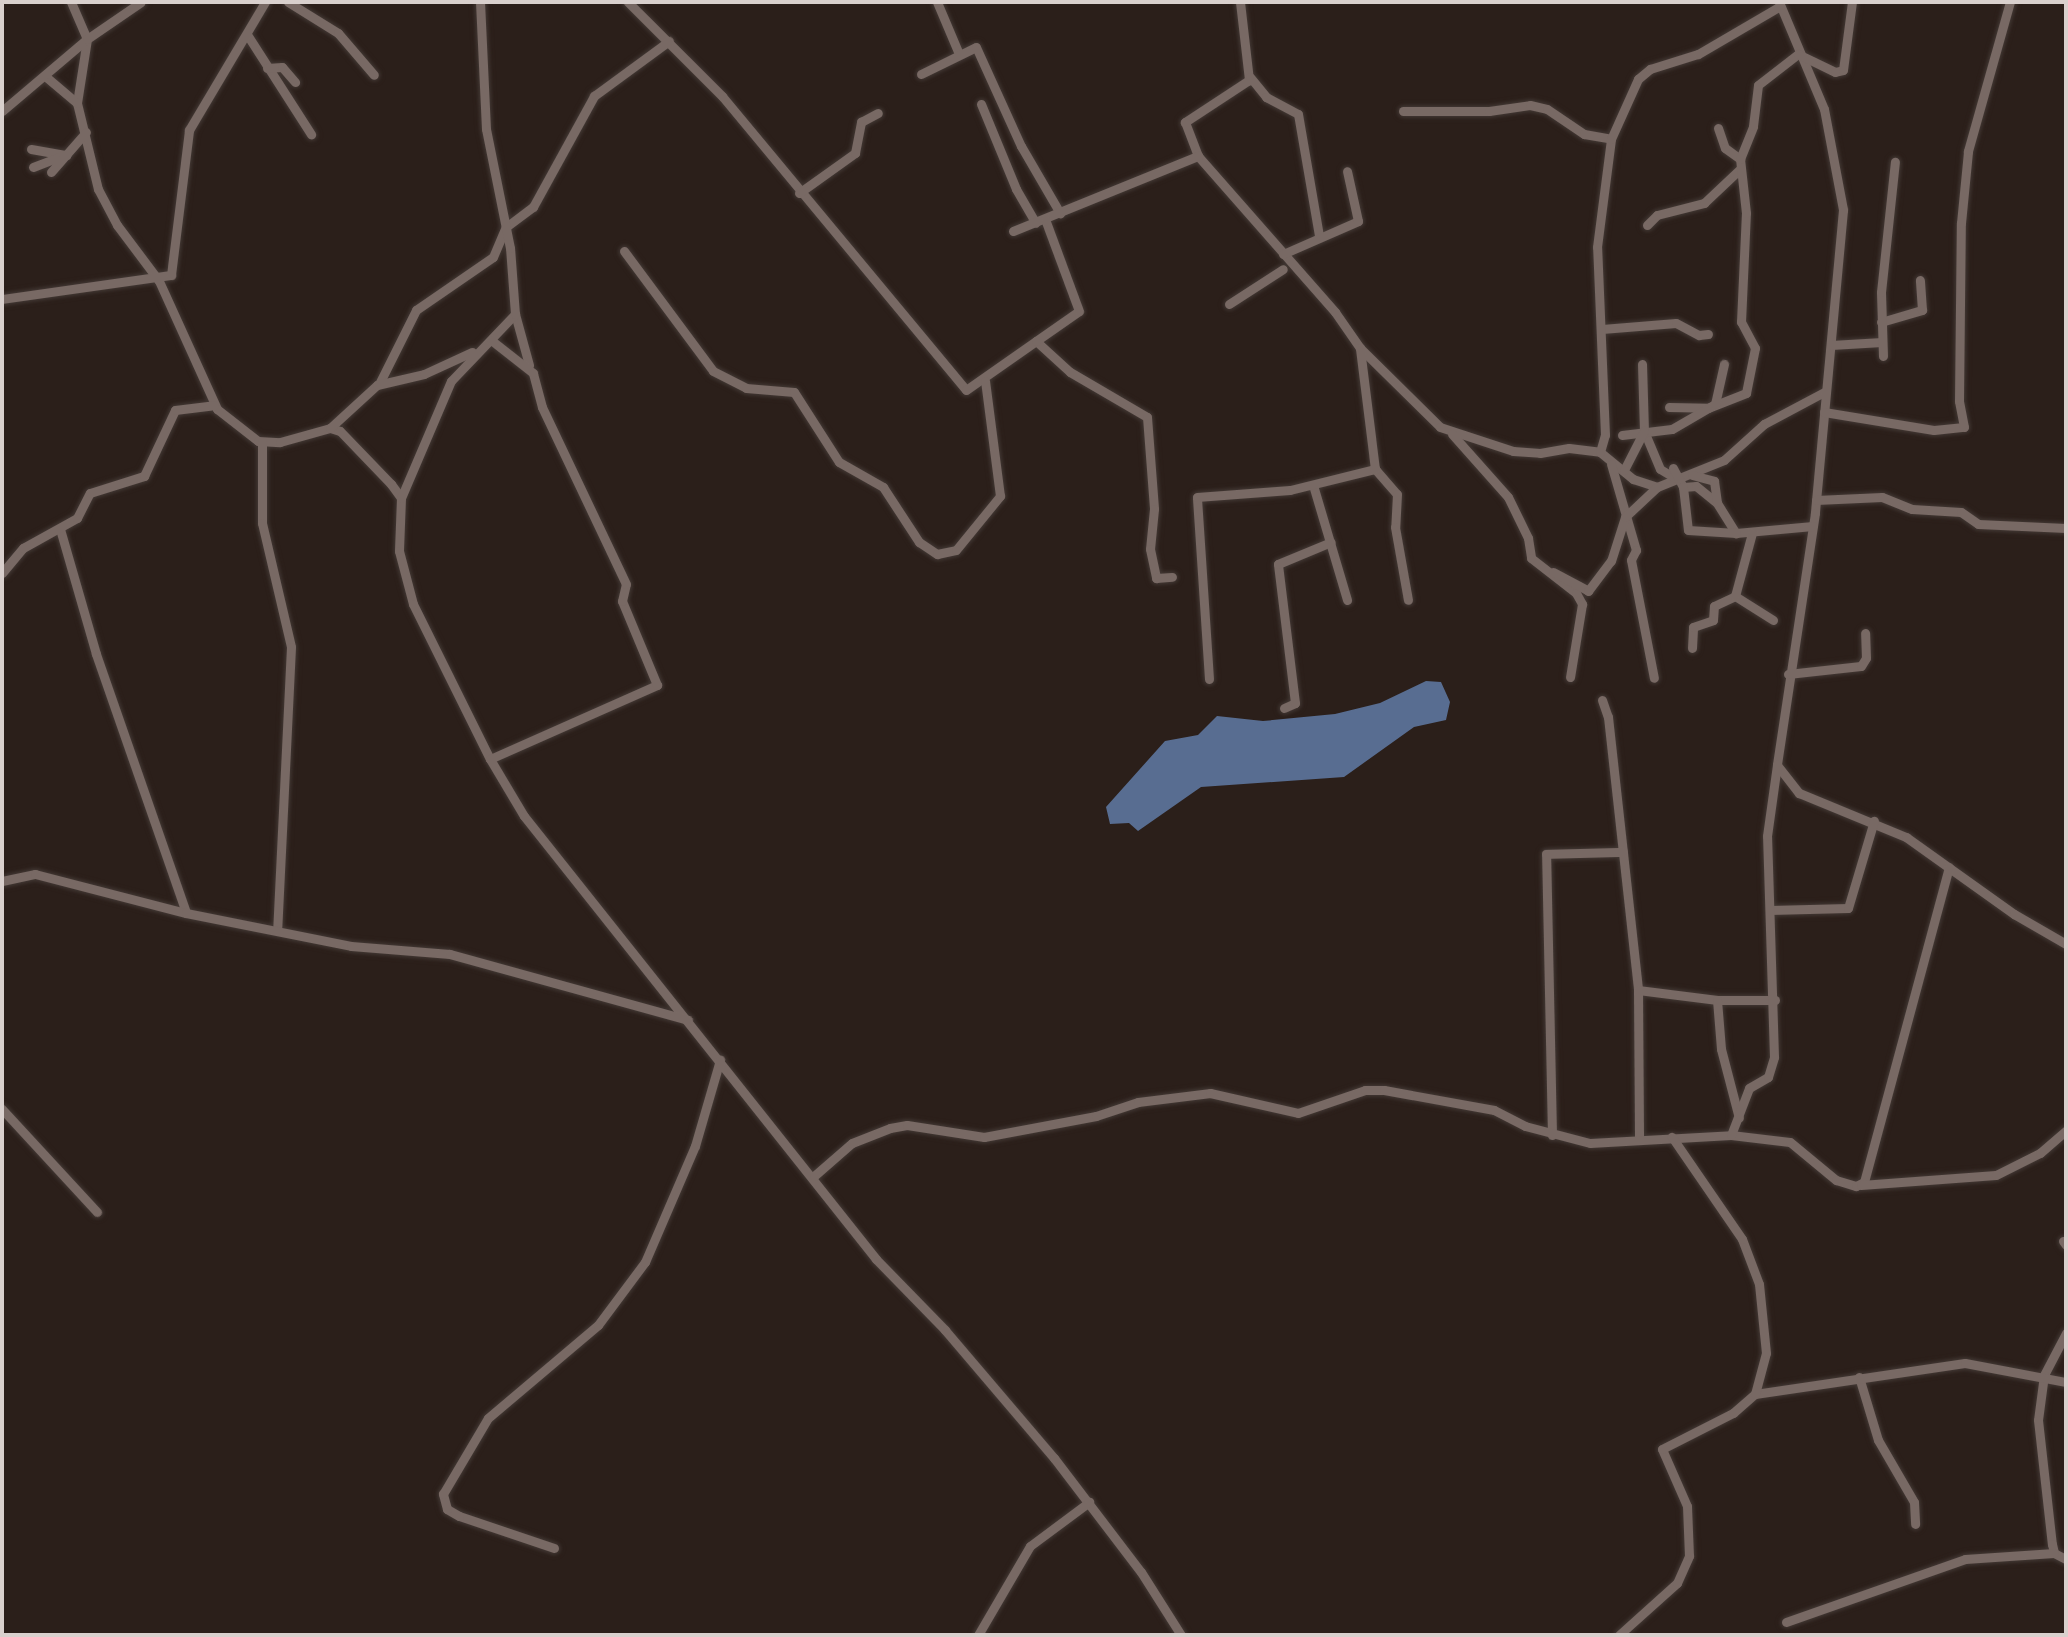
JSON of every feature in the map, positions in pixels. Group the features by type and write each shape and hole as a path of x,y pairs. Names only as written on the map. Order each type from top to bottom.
{"street":[{"path":"71,2 87,39 77,103 106,207 159,281 214,405 243,432 262,442 330,428 379,384 416,310 493,257 506,227 544,190 594,96 669,41"},
{"path":"2,111 87,39 141,2"},
{"path":"2,299 159,281 171,275 176,258 189,130 248,36 265,2"},
{"path":"288,2 338,33 374,75"},
{"path":"480,2 486,129 498,204 506,227 515,314 542,407 626,584 622,601 657,685 584,722 490,759"},
{"path":"628,2 722,96 961,386 970,390 1079,311 1040,221 1016,189 981,104"},
{"path":"937,2 959,54"},
{"path":"1240,2 1250,77 1266,97 1298,114 1319,235"},
{"path":"1798,54 1835,72 1843,70 1852,2"},
{"path":"1824,412 1934,430 1964,427 1959,401 1961,223 1968,151 2010,2"},
{"path":"1600,452 1605,435 1597,247 1611,139 1638,79 1650,69 1708,49 1779,4 1824,109 1841,195 1831,345 1813,526 1788,674 1767,836 1776,1043 1768,1077 1749,1088 1731,1135"},
{"path":"248,36 311,134"},
{"path":"921,74 976,47 1021,146 1060,213"},
{"path":"1647,225 1657,215 1704,203 1740,164 1753,126 1758,85 1798,54"},
{"path":"267,68 282,67 295,82"},
{"path":"45,76 77,103"},
{"path":"1250,77 1232,96 1204,107 1185,122 1198,156 1360,348 1452,434 1508,497 1528,538 1531,558 1576,593 1582,604 1570,677"},
{"path":"1403,111 1489,111 1530,105 1547,109 1584,134 1611,139"},
{"path":"799,193 855,153 861,122 878,113"},
{"path":"1669,407 1708,408 1746,393 1754,369 1755,348 1741,322 1746,213 1740,164 1725,148 1718,128"},
{"path":"51,172 86,132"},
{"path":"31,149 66,155"},
{"path":"33,167 66,155"},
{"path":"1013,231 1198,156"},
{"path":"1883,356 1881,322 1895,162"},
{"path":"1229,304 1319,235 1358,221 1347,171"},
{"path":"624,251 713,371 746,388 794,392 839,462 883,487 919,542 937,554 956,550 1000,496 985,381"},
{"path":"1881,322 1922,310 1920,280"},
{"path":"515,314 451,381 401,498 399,551 413,604 490,759 541,840 814,1176 876,1259 971,1359 1089,1502 1181,1635"},
{"path":"1602,329 1676,323 1699,335 1708,334"},
{"path":"491,340 529,365"},
{"path":"1036,341 1070,372 1147,417 1154,509 1150,549 1156,578 1172,577"},
{"path":"1831,345 1882,342"},
{"path":"1360,348 1375,469 1397,494 1395,527 1408,600"},
{"path":"379,384 424,374 479,350"},
{"path":"1642,364 1644,431 1660,469 1714,481 1717,503"},
{"path":"1622,435 1672,429 1715,404 1724,364"},
{"path":"1692,475 1724,460 1764,424 1826,391"},
{"path":"2,573 23,548 77,518 90,493 144,476 175,410 214,405"},
{"path":"330,428 353,441 401,498"},
{"path":"1624,470 1644,431"},
{"path":"1452,434 1513,451 1540,453 1569,448 1600,452 1633,479 1657,487"},
{"path":"262,442 262,523 291,647 277,929"},
{"path":"1611,464 1636,550 1631,560 1654,678"},
{"path":"1209,679 1197,497 1313,485 1375,469"},
{"path":"1545,570 1572,578 1588,591 1611,561 1625,517 1675,474"},
{"path":"1675,474 1683,487 1688,530 1752,533 1813,526"},
{"path":"1313,485 1347,600"},
{"path":"1683,487 1696,486 1717,503 1736,533"},
{"path":"1816,500 1882,497 1912,509 1961,512 1978,524 2066,528"},
{"path":"60,529 96,654 186,913"},
{"path":"1692,648 1693,627 1713,620 1714,606 1735,596 1752,533"},
{"path":"1284,708 1295,703 1278,564 1331,542"},
{"path":"1735,596 1773,620"},
{"path":"1788,674 1861,666 1866,658 1865,633"},
{"path":"1602,700 1608,717 1638,990 1639,1137"},
{"path":"1777,765 1799,793 1874,821 2066,944"},
{"path":"1770,910 1848,908 1874,821"},
{"path":"1552,1135 1546,854 1623,852"},
{"path":"1861,1185 1949,867"},
{"path":"2,881 35,874 186,913 351,946 462,956 688,1020"},
{"path":"1638,990 1717,1000 1775,1000"},
{"path":"1717,1000 1721,1049 1739,1120"},
{"path":"554,1548 459,1516 447,1509 443,1494 488,1418 598,1325 645,1262 695,1146 720,1060"},
{"path":"814,1176 852,1143 890,1128 992,1136 1096,1116 1138,1102 1210,1093 1298,1113 1365,1090 1384,1090 1494,1110 1552,1135 1590,1143 1639,1137 1731,1135 1790,1142 1836,1180 1861,1185 1996,1175 2040,1153 2065,1132"},
{"path":"2,1109 97,1212"},
{"path":"1672,1137 1742,1239 1755,1271 1767,1346 1755,1394"},
{"path":"2054,1553 2038,1420 2044,1375 2052,1351 2066,1333"},
{"path":"1619,1635 1677,1583 1689,1556 1687,1506 1662,1449 1733,1413 1755,1394 1965,1363 2044,1375 2066,1382"},
{"path":"1859,1377 1878,1440 1914,1502 1915,1524"},
{"path":"978,1635 1030,1546 1089,1502"},
{"path":"1786,1622 1965,1559 2054,1553 2066,1559"}],"water":[{"path":"1426,681 1441,682 1450,702 1446,720 1414,727 1344,777 1201,787 1138,831 1129,823 1110,824 1106,807 1165,741 1198,735 1217,716 1263,721 1335,714 1380,703"}]}
